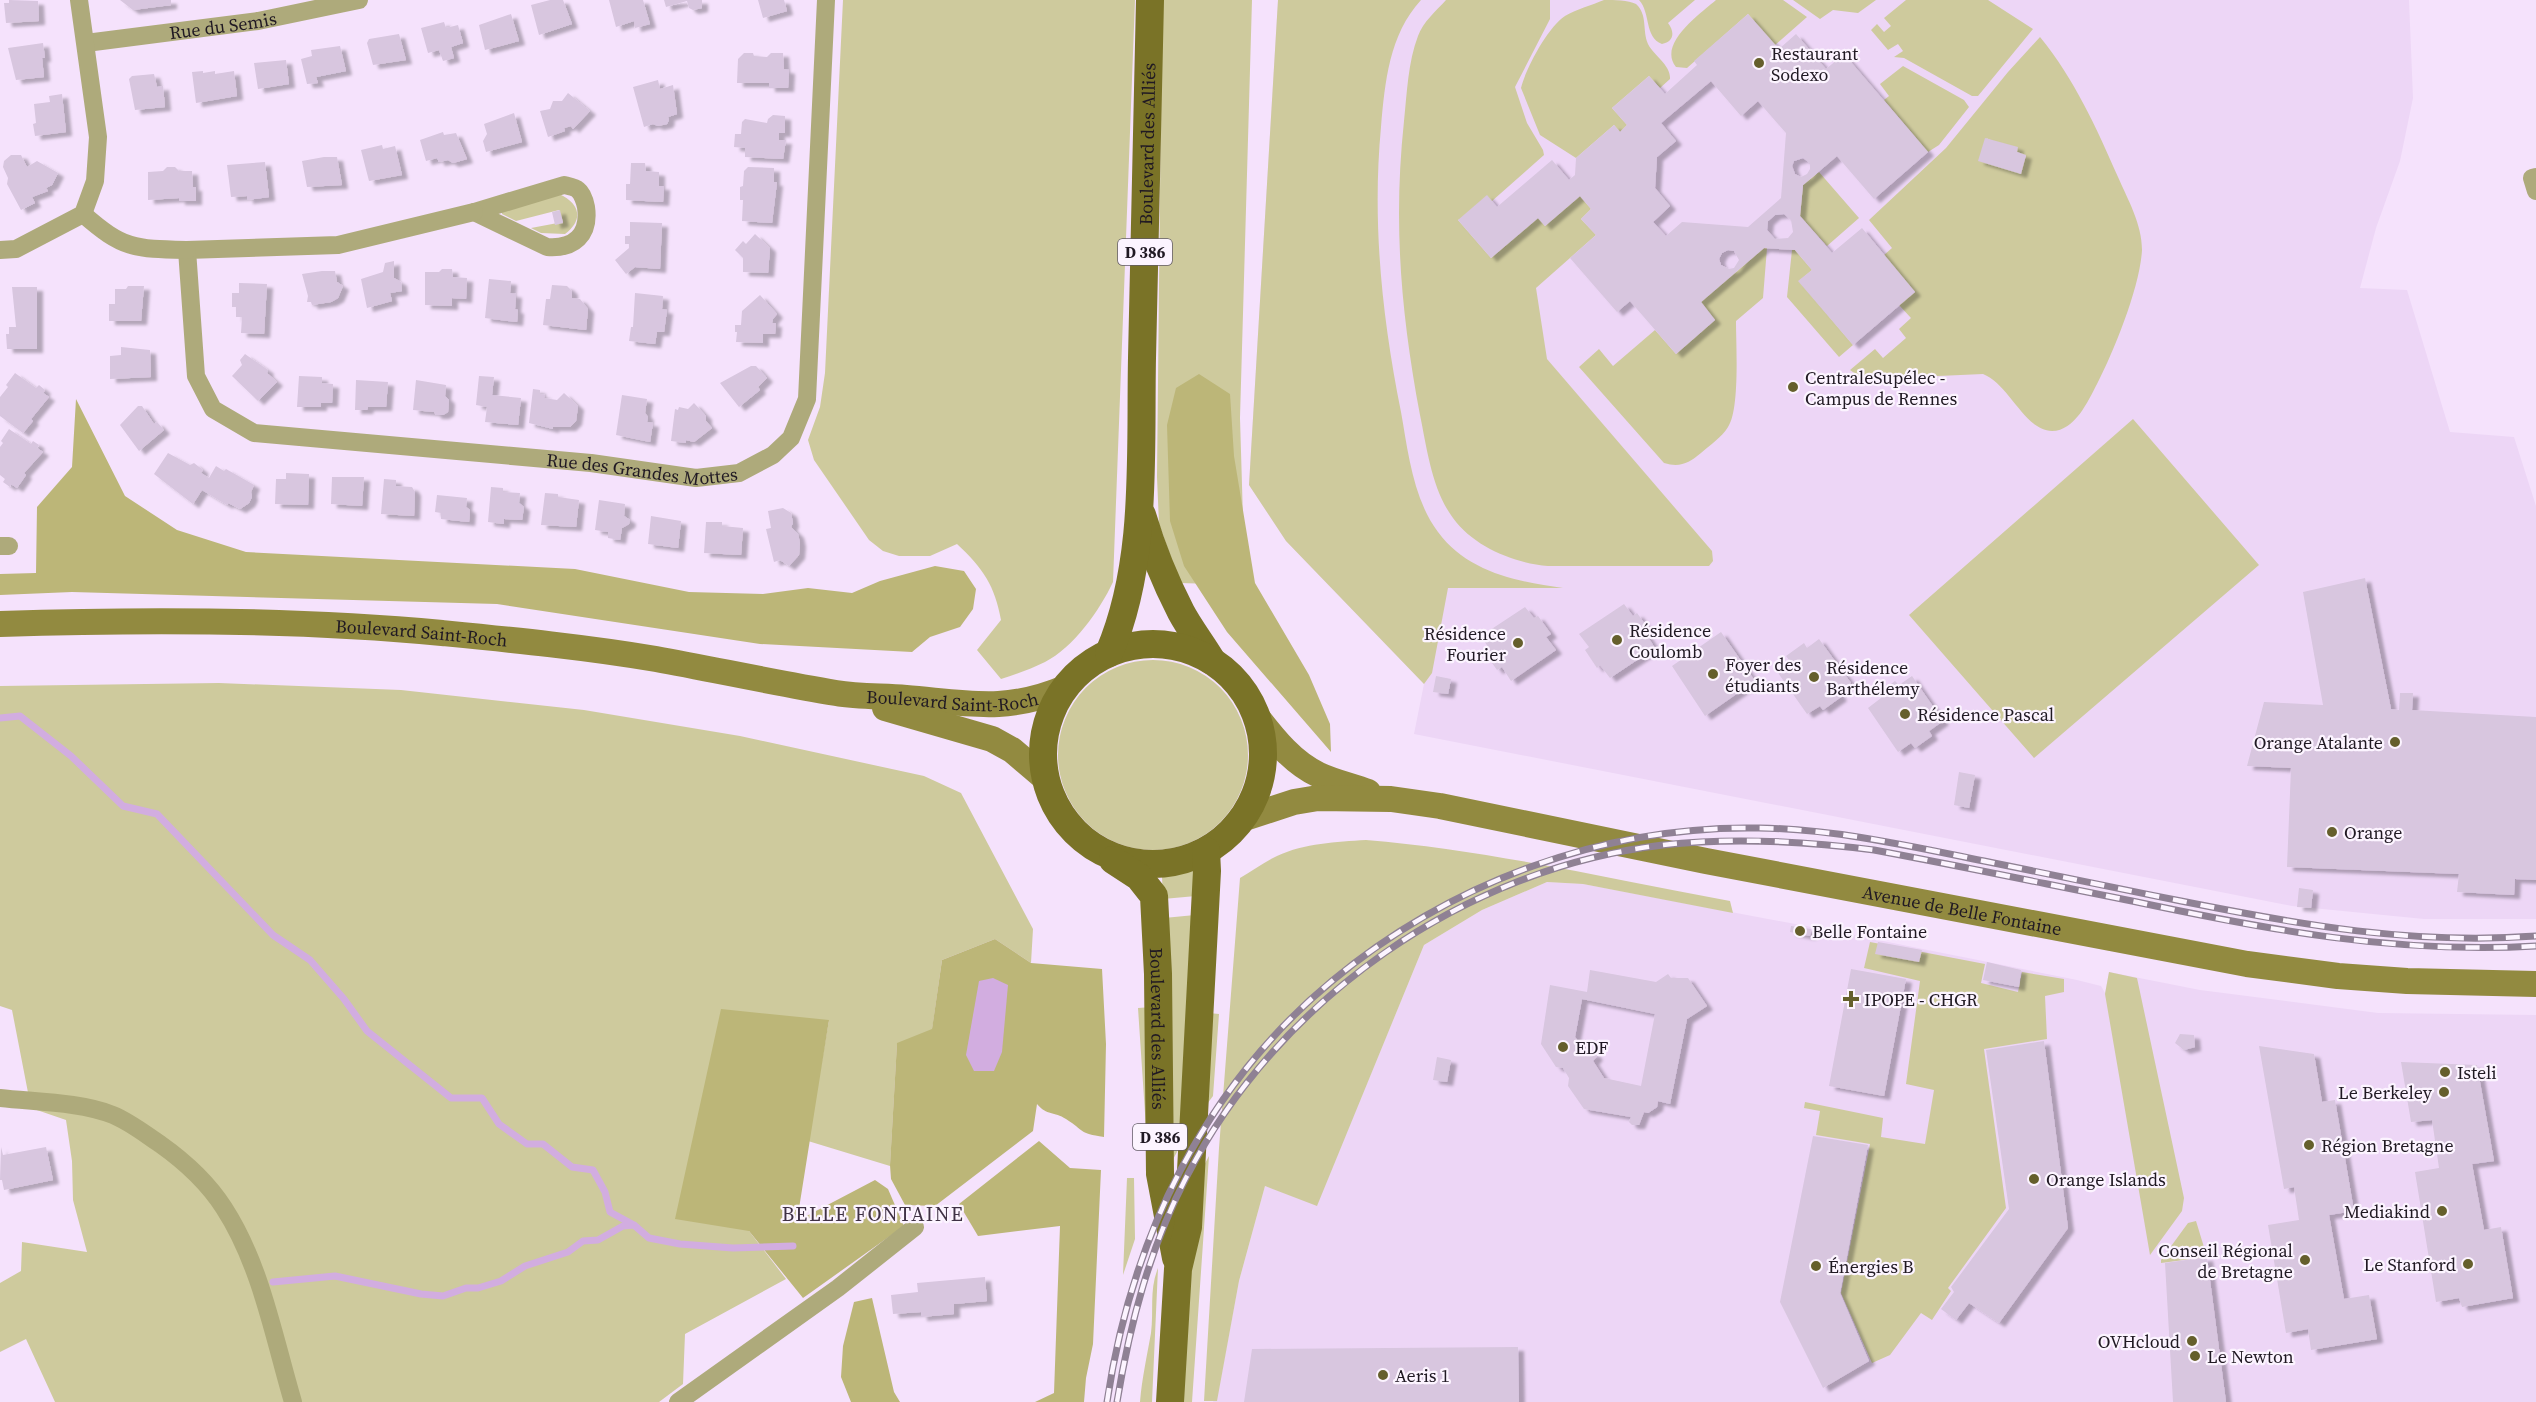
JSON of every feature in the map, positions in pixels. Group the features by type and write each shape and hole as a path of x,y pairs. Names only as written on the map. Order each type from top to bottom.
{"main road":[{"name":"Boulevard des Alliés","path":"1109,653 1130,589 1139,505 1150,0"},
{"name":"Boulevard des Alliés","path":"1139,505 1152,549 1168,587 1182,615 1212,661"},
{"name":"Boulevard Saint-Roch","path":"0,624 226,621 336,625 441,633 653,659 839,693 997,705 1042,698 1065,688"},
{"path":"1151,644 1172,646 1192,651 1212,661 1239,685 1257,717 1262,735 1263,770 1255,796 1242,819 1232,832 1206,851 1185,860 1163,864 1140,864 1118,859 1098,850 1083,839 1064,819 1050,795 1043,759 1045,731 1054,704 1077,674 1109,653 1129,647 1151,644"},
{"name":"Boulevard Saint-Roch","path":"839,693 992,739 1012,750 1045,778"},
{"name":"Avenue de Belle Fontaine","path":"1257,717 1273,738 1293,758 1318,775 1391,799"},
{"name":"Avenue de Belle Fontaine","path":"1242,819 1294,802 1318,798 1391,799 1440,806 1707,861 2247,964 2396,981 2536,984"},
{"name":"Boulevard des Alliés","path":"1098,850 1139,877 1154,896 1158,974 1160,1174 1178,1269"},
{"name":"Boulevard des Alliés","path":"1170,1402 1178,1269 1188,1227 1192,1171 1206,851"}],"street":[{"path":"0,250 16,249 82,214 95,181 98,136 79,0"},
{"name":"Rue du Semis","path":"86,43 258,21 358,0"},
{"name":"Rue des Grandes Mottes","path":"187,250 196,376 213,409 254,433 591,463 696,478 739,473 773,455 791,438 807,399 826,0"},
{"path":"2536,177 2532,178 2536,191"},
{"path":"82,214 101,230 126,245 144,249 187,250 338,244 474,212 564,185 578,190 585,202 588,221 579,239 560,248 547,247 474,212"},
{"path":"0,1098 87,1108 112,1115 137,1128 172,1153 201,1179 224,1208 243,1243 260,1287 293,1402"},
{"path":"678,1402 838,1288 915,1227"}],"shaded area":[{"path":"843,0 1135,0 1113,582 1093,616 1066,648 1045,662 1001,679 977,650 1001,620 987,578 974,561 957,544 930,556 899,556 883,551 869,540 814,460 808,440 820,407 825,373"},
{"path":"1162,0 1252,0 1240,418 1245,585 1180,583 1159,524 1157,477"},
{"name":"CentraleSupélec - Campus de Rennes","path":"1278,0 2409,0 2413,98 2400,161 2376,228 2360,288 2407,290 2450,432 2514,437 2536,506 2536,919 2424,919 2292,906 1414,734 1424,684 1286,541 1249,485"},
{"path":"1278,0 1421,0 1410,14 1395,44 1387,76 1378,163 1380,270 1394,376 1409,458 1417,490 1430,519 1450,546 1463,557 1494,573 1563,588 1448,588 1432,673 1424,684 1286,541 1249,485"},
{"path":"1446,0 1550,0 1550,19 1515,87 1527,123 1544,155 1492,201 1458,220 1491,258 1538,218 1545,226 1580,196 1591,209 1581,219 1596,235 1536,288 1547,359 1712,551 1713,561 1709,566 1548,566 1522,561 1496,552 1472,537 1453,518 1440,495 1428,455 1408,341 1401,268 1399,196 1404,121 1412,56 1423,26"},
{"path":"1604,0 1629,2 1640,8 1648,44 1668,69 1670,79 1660,88 1649,76 1612,108 1627,125 1620,132 1614,125 1576,158 1540,135 1521,88 1538,49 1558,21"},
{"path":"1639,0 1695,0 1668,23 1672,36 1669,41 1662,44 1652,36 1643,5"},
{"path":"1716,0 1783,0 1807,17 1775,45 1748,14 1687,68 1676,67 1672,58 1672,49 1676,39"},
{"path":"1793,0 1876,0 1858,13 1833,10 1820,19"},
{"path":"1906,0 1988,0 2033,29 1978,96 1972,96 1904,58 1894,57 1903,51 1898,44 1888,50 1871,30 1877,24 1884,32 1891,26 1884,18"},
{"path":"2040,37 2064,70 2093,122 2134,212 2140,231 2142,250 2137,282 2118,337 2104,370 2080,414 2060,430 2042,429 2033,424 2001,387 1983,374 1871,379 1860,377 1850,370 1875,349 1883,358 1906,338 1899,329 1911,318 1899,305 1915,292 1884,255 1892,248 1869,220 1946,148 2008,72","holes":["1986,138 2026,156 2020,174"]},
{"path":"1903,66 1964,100 1969,107 1939,145 1928,152 1884,100 1889,96 1880,84"},
{"path":"1819,172 1859,218 1827,246 1800,216 1803,185"},
{"path":"559,194 571,202 577,212 575,223 565,234 541,233 531,228 563,222 559,210 516,221 502,214 502,211"},
{"path":"1764,248 1767,248 1763,298 1736,321 1736,392 1732,419 1723,434 1697,457 1680,465 1664,463 1579,367 1599,349 1613,366 1655,330 1676,354 1715,320 1701,302"},
{"path":"1792,250 1795,250 1812,270 1799,281 1853,345 1839,357 1787,297"},
{"path":"1199,374 1230,394 1234,456 1255,583 1309,675 1330,724 1331,752 1227,632 1184,566 1170,521 1167,425 1176,388"},
{"path":"76,399 125,496 177,530 246,552 575,569 689,592 763,594 808,588 852,593 880,581 935,566 964,571 976,589 973,609 960,627 930,637 912,652 760,644 497,604 72,592 0,595 0,574 36,573 37,507 72,467"},
{"path":"2133,419 2259,565 2034,758 1909,615"},
{"path":"1153,660 1171,662 1189,668 1206,676 1220,688 1232,702 1240,719 1246,737 1248,755 1246,773 1240,791 1232,808 1220,822 1206,834 1189,842 1171,848 1153,850 1135,848 1117,842 1100,834 1086,822 1074,808 1066,791 1060,773 1058,755 1060,737 1066,719 1074,702 1086,688 1100,676 1117,668 1135,662"},
{"path":"219,683 401,690 584,710 740,736 924,776 961,793 1033,929 1031,963 995,939 942,960 932,1030 897,1044 890,1166 808,1141 829,1020 749,1231 786,1279 685,1334 683,1384 659,1402 55,1402 26,1339 0,1352 0,1283 21,1271 22,1242 87,1252 73,1200 72,1161 66,1120 31,1108 12,1010 0,1006 0,686"},
{"path":"1366,840 1503,858 1730,901 1733,913 1583,884 1547,882 1482,910 1424,945 1317,1206 1265,1186 1239,1281 1217,1401 1204,1401 1219,1148 1240,878 1272,858 1298,848"},
{"path":"1198,870 1196,896 1163,899 1162,877"},
{"path":"1547,882 1583,884 1848,934 2077,980 2101,986 2105,993 2109,972 2200,990 2378,1013 2536,1015 2536,1402 1213,1402 1218,1393 1239,1281 1265,1186 1317,1205 1424,945 1482,910"},
{"path":"1195,915 1188,1132 1166,1172 1164,918"},
{"path":"995,939 1031,963 1102,969 1106,1044 1104,1137 1086,1133 1066,1119 1047,1112 1037,1104 1033,1131 935,1206 905,1205 891,1179 890,1165 897,1043 932,1029 942,960"},
{"path":"1870,942 1985,964 1981,983 2018,992 2022,972 2064,979 2064,992 2045,996 2047,1039 1984,1049 2006,1208 1948,1288 1951,1291 1932,1320 1921,1313 1890,1355 1872,1363 1841,1293 1870,1144 1816,1135 1820,1111 1804,1108 1805,1102 1883,1118 1881,1137 1925,1144 1934,1090 1906,1084 1920,981 1864,968"},
{"path":"2109,972 2137,978 2184,1198 2182,1211 2150,1255 2105,994"},
{"path":"993,978 1008,985 1002,1052 994,1071 974,1071 966,1055 979,981"},
{"path":"1152,1007 1147,1143 1138,1008"},
{"path":"721,1009 829,1020 797,1221 875,1180 888,1189 904,1226 803,1298 749,1231 675,1219"},
{"path":"1209,1013 1219,1014 1213,1096 1201,1112"},
{"path":"1039,1141 1070,1168 1101,1170 1093,1344 1084,1402 1035,1402 1054,1393 1060,1226 978,1236 959,1204"},
{"path":"1209,1156 1192,1402 1183,1402 1196,1180"},
{"path":"1127,1178 1134,1178 1135,1239 1123,1275"},
{"path":"2196,1221 2207,1257 2161,1263 2188,1223"},
{"path":"1158,1268 1152,1402 1140,1402 1152,1325 1155,1276"},
{"path":"872,1298 894,1392 900,1402 851,1402 841,1377 843,1346 854,1302"}],"building":[{"path":"9,0 38,1 39,21 6,23 4,3 9,3"},
{"path":"120,0 171,0 171,5 133,10"},
{"path":"550,0 563,0 572,24 539,35 531,5"},
{"path":"609,0 643,0 650,24 635,28 634,21 616,27"},
{"path":"664,0 702,0 702,8 693,10 689,8 687,1 666,7"},
{"path":"758,0 784,0 787,11 763,18"},
{"path":"511,14 519,41 485,50 479,25"},
{"path":"1748,14 1779,49 1796,34 1826,69 1844,54 1928,152 1874,199 1837,156 1803,185 1800,216 1832,253 1862,228 1915,292 1853,345 1798,281 1812,270 1795,250 1764,248 1701,302 1715,320 1676,354 1630,301 1617,312 1570,258 1596,235 1581,219 1591,209 1580,196 1545,226 1538,218 1491,258 1458,220 1487,195 1497,207 1552,160 1569,180 1575,175 1576,158 1614,125 1620,132 1627,125 1612,108 1649,76 1665,94 1697,65 1694,61","holes":["1711,81 1741,116 1758,101 1786,133 1781,198 1748,227 1682,222 1666,236 1653,222 1670,206 1655,188 1657,157 1676,141 1661,123","1803,158 1810,163 1807,174 1801,177 1795,174 1792,166 1794,161","1784,214 1791,220 1793,232 1788,238 1775,239 1767,230 1768,221 1775,215","1728,250 1734,251 1739,260 1734,268 1729,269 1721,265 1719,259 1722,253"]},
{"path":"444,22 446,28 458,25 463,43 451,47 454,58 443,61 439,50 428,53 421,28"},
{"path":"399,34 406,60 373,65 367,43 369,39"},
{"path":"43,43 44,77 16,80 8,48"},
{"path":"340,46 346,71 316,77 318,83 307,84 301,59 312,56 311,50"},
{"path":"744,53 767,57 771,53 783,53 784,69 789,70 788,88 769,88 769,83 737,83 738,59"},
{"path":"286,60 289,84 258,89 254,63"},
{"path":"203,71 203,73 215,71 215,74 234,71 237,96 196,103 192,72"},
{"path":"154,74 157,87 163,86 165,107 135,110 129,79 132,76"},
{"path":"658,80 660,89 673,85 677,114 668,117 667,124 658,126 653,124 644,127 633,87"},
{"path":"568,93 590,111 573,129 571,126 564,128 565,131 548,137 540,111 550,109 553,101 562,101"},
{"path":"62,94 66,132 35,136 34,104 50,102 49,96"},
{"path":"514,113 522,142 486,152 483,141 487,134 484,124"},
{"path":"773,115 785,116 785,133 779,133 779,140 786,140 783,159 745,157 745,148 734,147 735,134 741,134 742,122 745,119 767,123"},
{"path":"443,132 444,135 456,133 467,159 453,163 448,160 439,162 437,158 426,161 420,140"},
{"path":"1985,138 2018,147 2017,152 2026,155 2021,174 1978,161"},
{"path":"382,145 383,149 395,146 402,175 369,181 361,150"},
{"path":"11,155 21,155 27,167 37,161 58,173 52,185 46,188 48,191 32,197 35,203 21,210 7,184 8,178 3,167 4,161"},
{"path":"337,157 342,185 307,187 302,161"},
{"path":"265,162 269,197 247,200 247,196 231,197 227,165"},
{"path":"631,163 645,163 646,171 659,172 659,186 664,186 663,202 626,200 626,184 630,184"},
{"path":"167,167 175,167 179,171 192,171 193,187 196,187 196,201 179,201 179,198 148,200 148,172 163,171"},
{"path":"748,167 774,168 774,182 777,182 772,223 742,221 743,200 740,200 740,187 743,186 744,171"},
{"path":"560,210 563,223 555,225 552,212"},
{"path":"630,222 662,223 660,269 635,267 626,274 615,260 629,248 629,244 625,244 625,236 630,236"},
{"path":"755,234 770,248 768,273 743,272 743,258 735,250 743,241 746,244"},
{"path":"394,261 394,278 401,282 402,291 390,293 392,301 367,308 361,279 383,272 385,263"},
{"path":"442,269 452,269 453,277 467,278 466,299 452,298 452,306 425,305 425,272 439,272"},
{"path":"335,271 337,282 343,286 338,298 331,302 312,305 311,302 307,302 308,296 302,274"},
{"path":"489,279 511,281 510,293 516,294 517,322 485,318"},
{"path":"239,283 267,284 264,334 241,333 242,317 236,317 236,307 232,307 232,293 239,293"},
{"path":"552,285 567,286 572,291 572,298 580,299 588,309 586,330 543,325 546,299 550,299"},
{"path":"128,286 144,286 141,321 109,321 109,304 115,304 115,289 126,289"},
{"path":"12,287 37,287 37,349 7,349 6,334 9,334 9,327 16,327"},
{"path":"635,293 663,296 662,309 667,310 664,332 657,332 655,344 629,341 631,327 633,327"},
{"path":"760,295 777,314 772,323 776,323 775,334 763,334 763,343 736,342 735,325 741,325 742,311"},
{"path":"121,347 150,350 151,377 110,379 110,356 121,355"},
{"path":"245,354 268,370 267,373 277,382 258,401 232,376 242,365 240,360"},
{"path":"751,366 756,366 767,378 758,387 760,390 739,407 720,383"},
{"path":"15,373 36,388 39,385 45,390 43,393 49,397 23,433 0,416 0,397"},
{"path":"299,376 322,377 322,383 333,384 332,403 321,403 321,407 297,407"},
{"path":"479,376 494,377 492,395 521,398 518,425 485,422 487,407 476,405"},
{"path":"356,380 388,382 386,407 355,410"},
{"path":"416,380 446,385 445,396 449,400 448,412 436,415 434,412 413,410"},
{"path":"533,389 540,390 540,394 545,395 544,398 557,400 564,393 578,406 576,421 570,427 553,427 553,429 529,423"},
{"path":"622,395 647,399 645,413 648,417 647,422 653,423 650,442 616,435"},
{"path":"694,403 706,416 706,421 712,428 694,442 671,441 675,409 678,410 679,407 688,409"},
{"path":"138,406 142,406 154,424 157,422 164,430 139,451 120,425"},
{"path":"9,429 31,444 33,441 39,445 37,448 43,452 24,473 26,475 17,488 11,484 10,487 3,482 5,479 0,475 0,447 3,443 1,441"},
{"path":"168,453 190,465 194,463 203,470 201,473 209,478 216,466 254,485 249,503 240,509 228,503 227,505 202,490 193,504 154,474"},
{"path":"286,473 309,474 308,505 275,504 276,479 286,479"},
{"path":"332,477 364,477 362,506 331,504"},
{"path":"384,479 396,480 396,486 412,487 415,492 414,516 381,514"},
{"path":"491,487 503,488 503,492 520,493 519,503 524,507 522,520 504,519 504,524 488,522"},
{"path":"545,493 579,500 576,527 541,525"},
{"path":"437,495 467,498 466,507 470,510 469,522 441,519 441,513 435,512"},
{"path":"599,500 625,504 624,516 630,520 629,524 622,528 620,540 608,538 608,532 595,530"},
{"path":"783,508 791,513 793,523 791,527 798,534 800,543 799,555 789,566 780,560 774,562 766,529 771,528 768,511"},
{"path":"651,516 681,521 678,548 648,544"},
{"path":"706,522 722,522 722,526 743,528 741,555 704,553"},
{"name":"Orange Atalante","path":"2365,578 2391,709 2399,710 2400,693 2413,693 2412,710 2536,717 2536,880 2515,879 2514,895 2457,892 2459,874 2287,867 2291,768 2247,766 2264,702 2323,705 2303,592"},
{"name":"Résidence Coulomb","path":"1624,604 1633,616 1637,613 1650,631 1646,634 1655,648 1610,678 1600,665 1597,668 1585,650 1589,647 1579,634"},
{"name":"Résidence Fourier","path":"1525,607 1534,618 1538,616 1551,634 1546,637 1556,650 1511,681 1502,667 1497,670 1485,653 1490,650 1481,636"},
{"name":"Foyer des étudiants","path":"1721,632 1755,681 1705,716 1672,666"},
{"name":"Résidence Barthélemy","path":"1819,639 1851,683 1838,692 1841,697 1823,710 1820,706 1807,714 1776,670 1789,660 1786,656 1804,643 1807,648"},
{"path":"1436,676 1451,679 1448,694 1433,692"},
{"name":"Résidence Pascal","path":"1912,676 1943,721 1929,731 1932,736 1915,748 1911,743 1898,752 1868,708 1881,698 1879,693 1895,681 1899,685"},
{"path":"1959,772 1975,775 1969,808 1954,805"},
{"path":"2299,888 2313,890 2311,908 2297,907"},
{"name":"Belle Fontaine","path":"1791,926 1811,929 1810,936 1790,932"},
{"path":"1878,942 1922,950 1919,962 1875,954"},
{"path":"1987,962 2021,970 2019,987 1983,980"},
{"path":"1851,969 1906,979 1884,1096 1829,1086"},
{"name":"EDF","path":"1590,970 1656,982 1668,974 1671,978 1688,978 1707,1006 1687,1019 1670,1104 1658,1101 1657,1107 1648,1113 1644,1112 1639,1125 1632,1125 1629,1122 1631,1117 1584,1109 1568,1086 1569,1078 1563,1068 1556,1067 1541,1044 1550,985 1587,992","holes":["1582,999 1655,1014 1641,1086 1604,1078 1593,1061 1597,1056 1593,1052 1587,1054 1575,1037"]},
{"path":"2180,1034 2194,1035 2195,1047 2184,1050 2175,1043"},
{"name":"Orange Islands","path":"2044,1041 2068,1228 1999,1323 1969,1303 1956,1320 1941,1309 1954,1292 1951,1287 2009,1209 1986,1050"},
{"path":"2259,1046 2314,1054 2322,1102 2335,1100 2354,1211 2329,1215 2344,1299 2369,1295 2377,1339 2311,1350 2308,1329 2286,1333 2268,1225 2299,1220 2294,1187 2284,1189"},
{"path":"1437,1057 1451,1060 1447,1082 1433,1080"},
{"path":"2401,1062 2477,1065 2494,1161 2472,1164 2484,1230 2501,1227 2513,1298 2462,1307 2459,1298 2436,1302 2415,1172 2439,1168 2432,1120 2411,1122"},
{"name":"Énergies B","path":"1813,1136 1868,1145 1840,1293 1869,1361 1823,1388 1780,1302"},
{"path":"1,1147 3,1155 46,1147 53,1180 4,1190 2,1180 0,1180"},
{"name":"Le Newton","path":"2207,1257 2226,1402 2173,1402 2165,1263"},
{"path":"985,1277 987,1301 954,1304 954,1314 921,1317 921,1312 893,1314 891,1295 918,1292 917,1283"},
{"name":"Aeris 1","path":"1518,1347 1519,1402 1244,1402 1252,1349"}],"waterway":[{"path":"0,718 20,716 71,756 123,806 157,814 273,935 310,960 344,999 367,1031 451,1098 482,1098 499,1124 527,1144 543,1144 572,1167 593,1170 605,1192 610,1212 634,1225 649,1238 680,1244 733,1248 793,1246"},
{"path":"273,1282 335,1276 421,1294 443,1296 466,1288 478,1288 501,1281 525,1266 568,1252 583,1241 598,1240 623,1226 634,1225"}],"railway":[{"path":"1107,1402 1118,1341 1134,1282 1155,1225 1180,1170 1211,1118 1246,1069 1287,1023 1332,981 1378,946 1427,915 1479,888 1532,866 1588,849 1644,837 1701,830 1759,828 1816,831 1900,844 2226,910 2314,925 2446,938 2536,936"},
{"path":"1117,1402 1135,1314 1162,1230 1187,1176 1225,1112 1272,1053 1325,1000 1385,953 1449,913 1518,882 1589,859 1663,845 1716,841 1821,844 1874,850 2233,921 2332,937 2433,946 2484,948 2536,946"}],"place":[{"name":"Restaurant Sodexo","path":"1759,63"},
{"name":"CentraleSupélec - Campus de Rennes","path":"1793,387"},
{"name":"Résidence Coulomb","path":"1617,640"},
{"name":"Résidence Fourier","path":"1518,643"},
{"name":"Foyer des étudiants","path":"1713,674"},
{"name":"Résidence Barthélemy","path":"1814,677"},
{"name":"Résidence Pascal","path":"1905,714"},
{"name":"Orange Atalante","path":"2395,742"},
{"name":"Orange","path":"2332,832"},
{"name":"Belle Fontaine","path":"1800,931"},
{"name":"IPOPE - CHGR","path":"1851,999"},
{"name":"EDF","path":"1563,1047"},
{"name":"Isteli","path":"2445,1072"},
{"name":"Le Berkeley","path":"2444,1092"},
{"name":"Région Bretagne","path":"2309,1145"},
{"name":"Orange Islands","path":"2034,1179"},
{"name":"Mediakind","path":"2442,1211"},
{"name":"Conseil Régional de Bretagne","path":"2305,1260"},
{"name":"Le Stanford","path":"2468,1264"},
{"name":"Énergies B","path":"1816,1266"},
{"name":"OVHcloud","path":"2192,1341"},
{"name":"Le Newton","path":"2195,1356"},
{"name":"Aeris 1","path":"1383,1375"}],"district":[{"name":"BELLE FONTAINE","path":"873,1214"}]}
